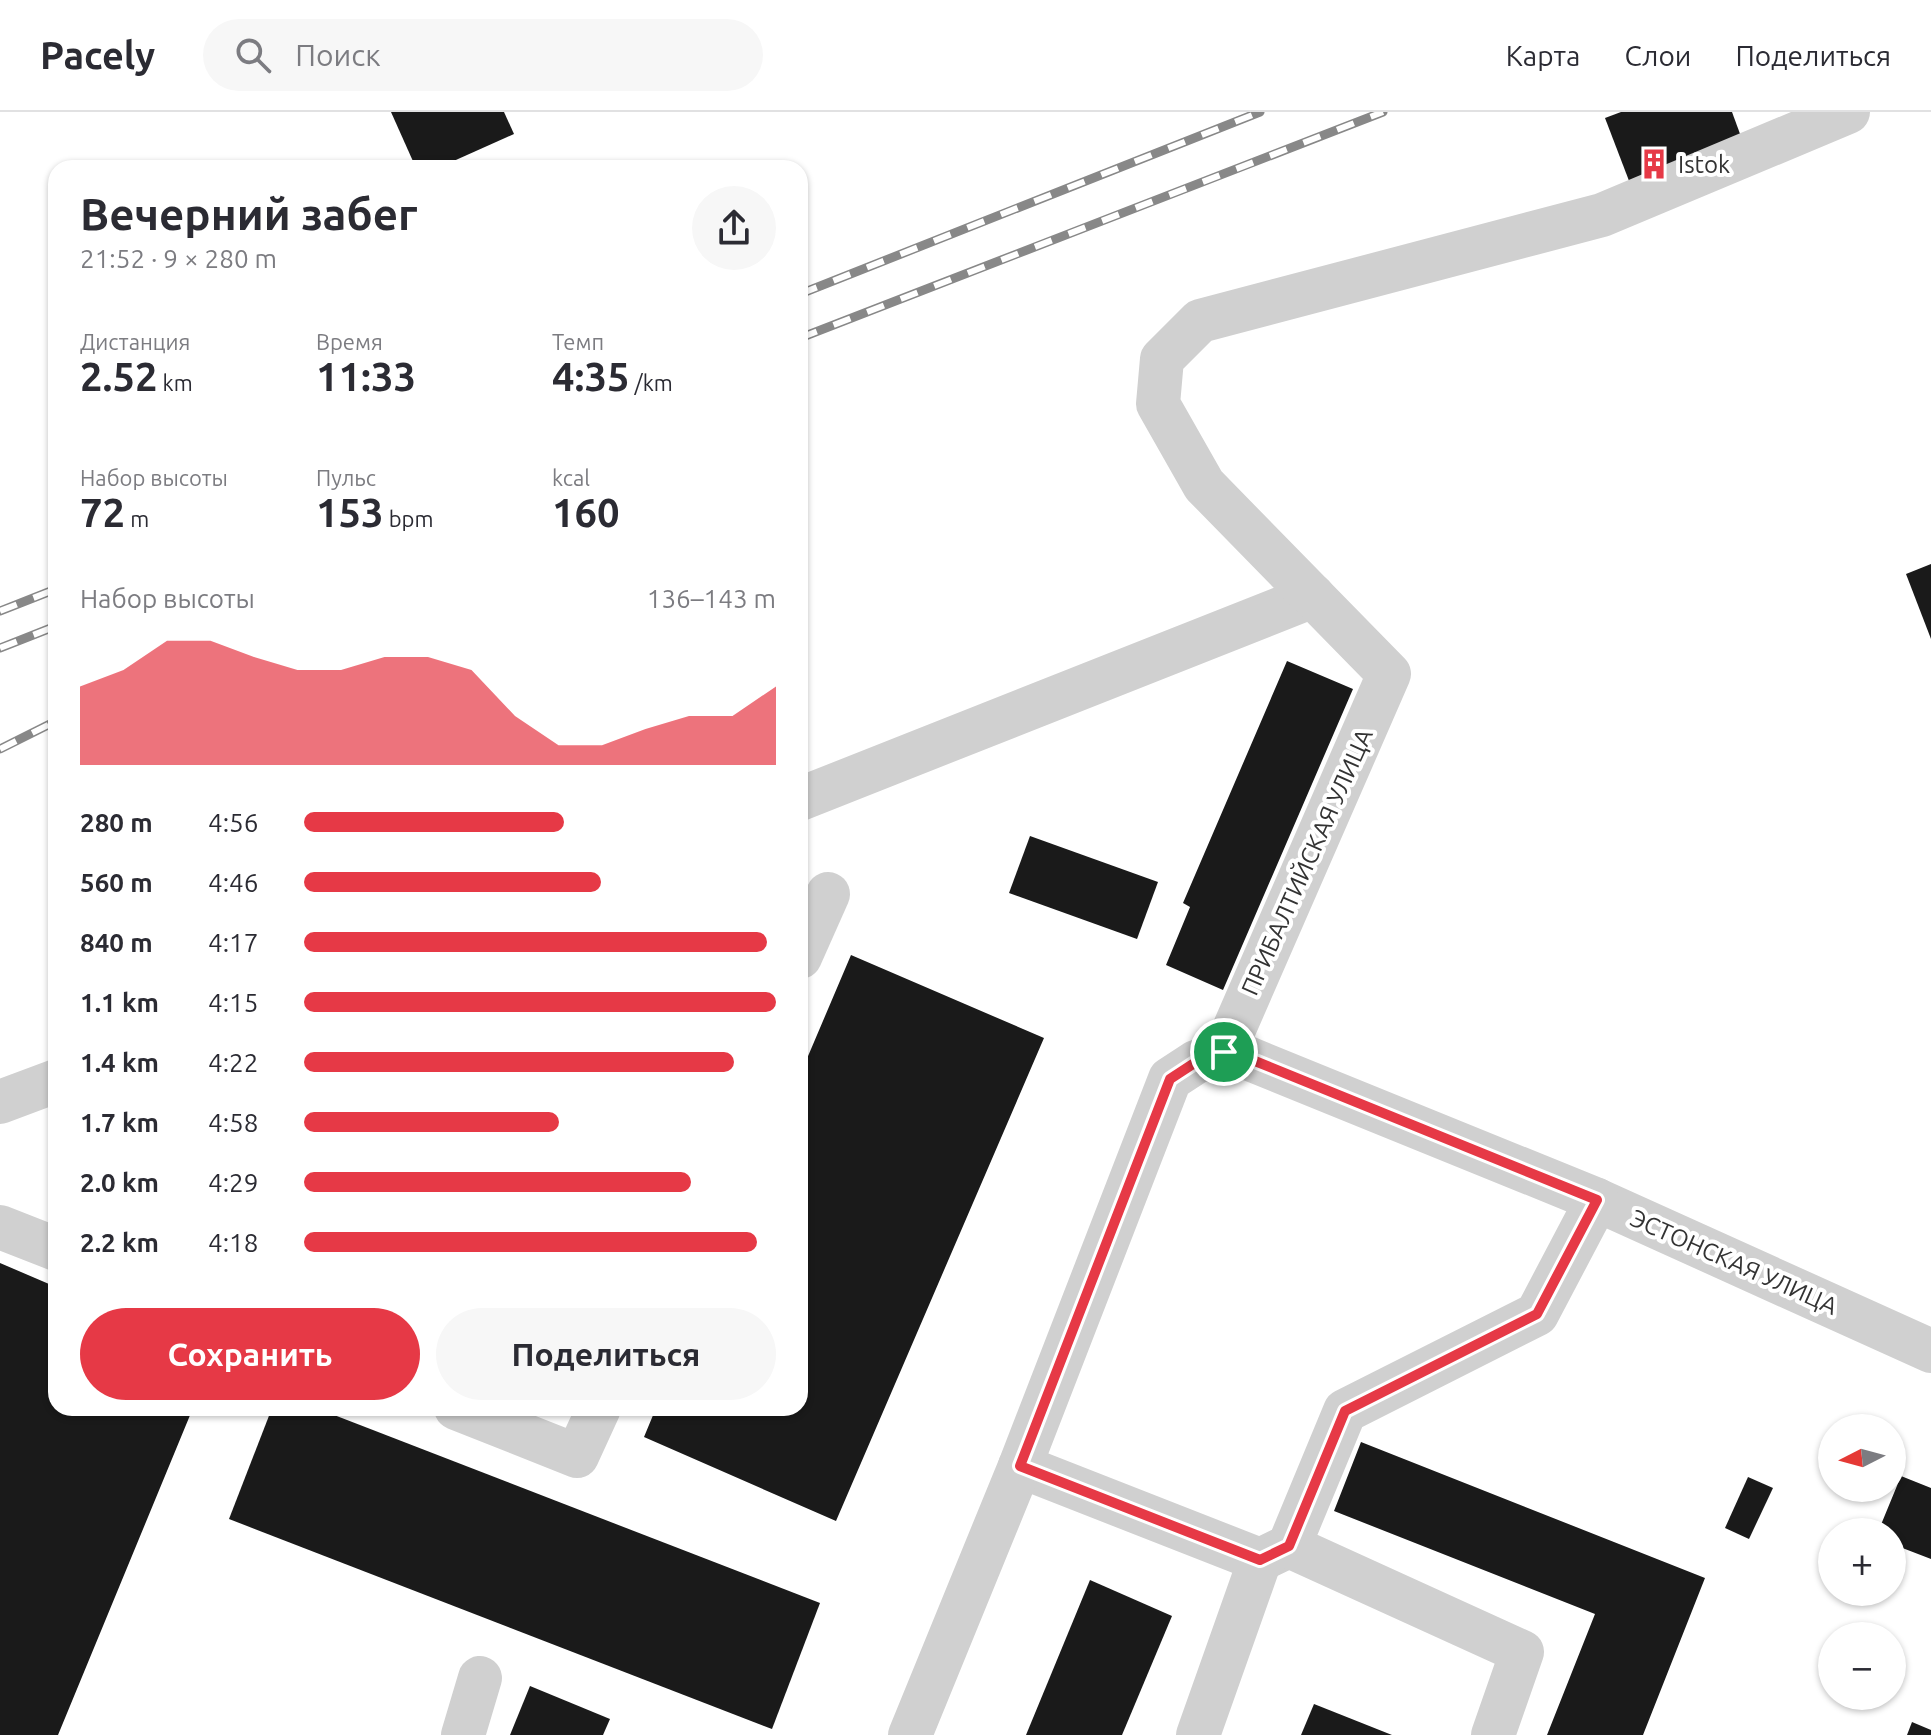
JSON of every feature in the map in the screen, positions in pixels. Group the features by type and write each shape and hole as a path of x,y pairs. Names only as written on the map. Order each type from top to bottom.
{"street":[{"path":"808,796 1313,596 1204,485 1158,404 1162,359 1200,321 1602,215 1848,112"},
{"name":"ПРИБАЛТИЙСКАЯ УЛИЦА","path":"1224,1052 1389,674 1313,596"},
{"path":"808,939 828,894"},
{"path":"910,1735 1020,1466 1170,1079 1196,1062 1224,1052"},
{"name":"ЭСТОНСКАЯ УЛИЦА","path":"1224,1052 1245,1057 1597,1200 1931,1351"},
{"path":"0,1102 48,1084"},
{"path":"1198,1735 1274,1553 1345,1411 1537,1314 1597,1200"},
{"path":"0,1227 48,1246"},
{"path":"476,1416 577,1456 595,1416"},
{"path":"1020,1466 1274,1553 1522,1652 1493,1735"},
{"path":"463,1735 480,1678"}],"building":[{"path":"391,112 504,112 514,134 456,160 412,160"},
{"name":"Istok","path":"1621,112 1732,112 1743,142 1631,186 1605,118"},
{"path":"1931,564 1931,639 1906,574"},
{"path":"1287,661 1353,689 1223,990 1166,965 1190,907 1183,903"},
{"path":"1030,836 1158,882 1137,939 1009,893"},
{"path":"851,955 1044,1038 836,1521 644,1437 653,1416 808,1416 808,1056"},
{"path":"0,1263 48,1284 48,1416 190,1416 58,1735 0,1735"},
{"path":"269,1416 337,1416 820,1603 772,1729 229,1519"},
{"path":"1361,1442 1705,1578 1643,1735 1547,1735 1595,1614 1334,1511"},
{"path":"1748,1477 1773,1488 1749,1539 1725,1528"},
{"path":"1906,1478 1931,1488 1931,1559 1906,1549 1906,1518 1884,1518 1890,1502 1906,1502"},
{"path":"1090,1580 1172,1616 1122,1735 1026,1735"},
{"path":"530,1686 610,1719 603,1735 510,1735"},
{"path":"1314,1704 1392,1735 1301,1735"},
{"path":"1912,1722 1931,1730 1931,1735 1907,1735"}],"railway":[{"path":"808,291 1260,112"},
{"path":"808,335 1383,112"},
{"path":"0,611 48,592"},
{"path":"0,648 48,629"},
{"path":"0,749 48,725"}],"place":[{"name":"Istok","path":"1654,164"}],"route":[{"path":"1224,1052 1245,1057 1597,1200 1537,1314 1345,1411 1289,1546 1260,1560 1020,1466 1170,1079 1196,1062 1224,1052"}]}
